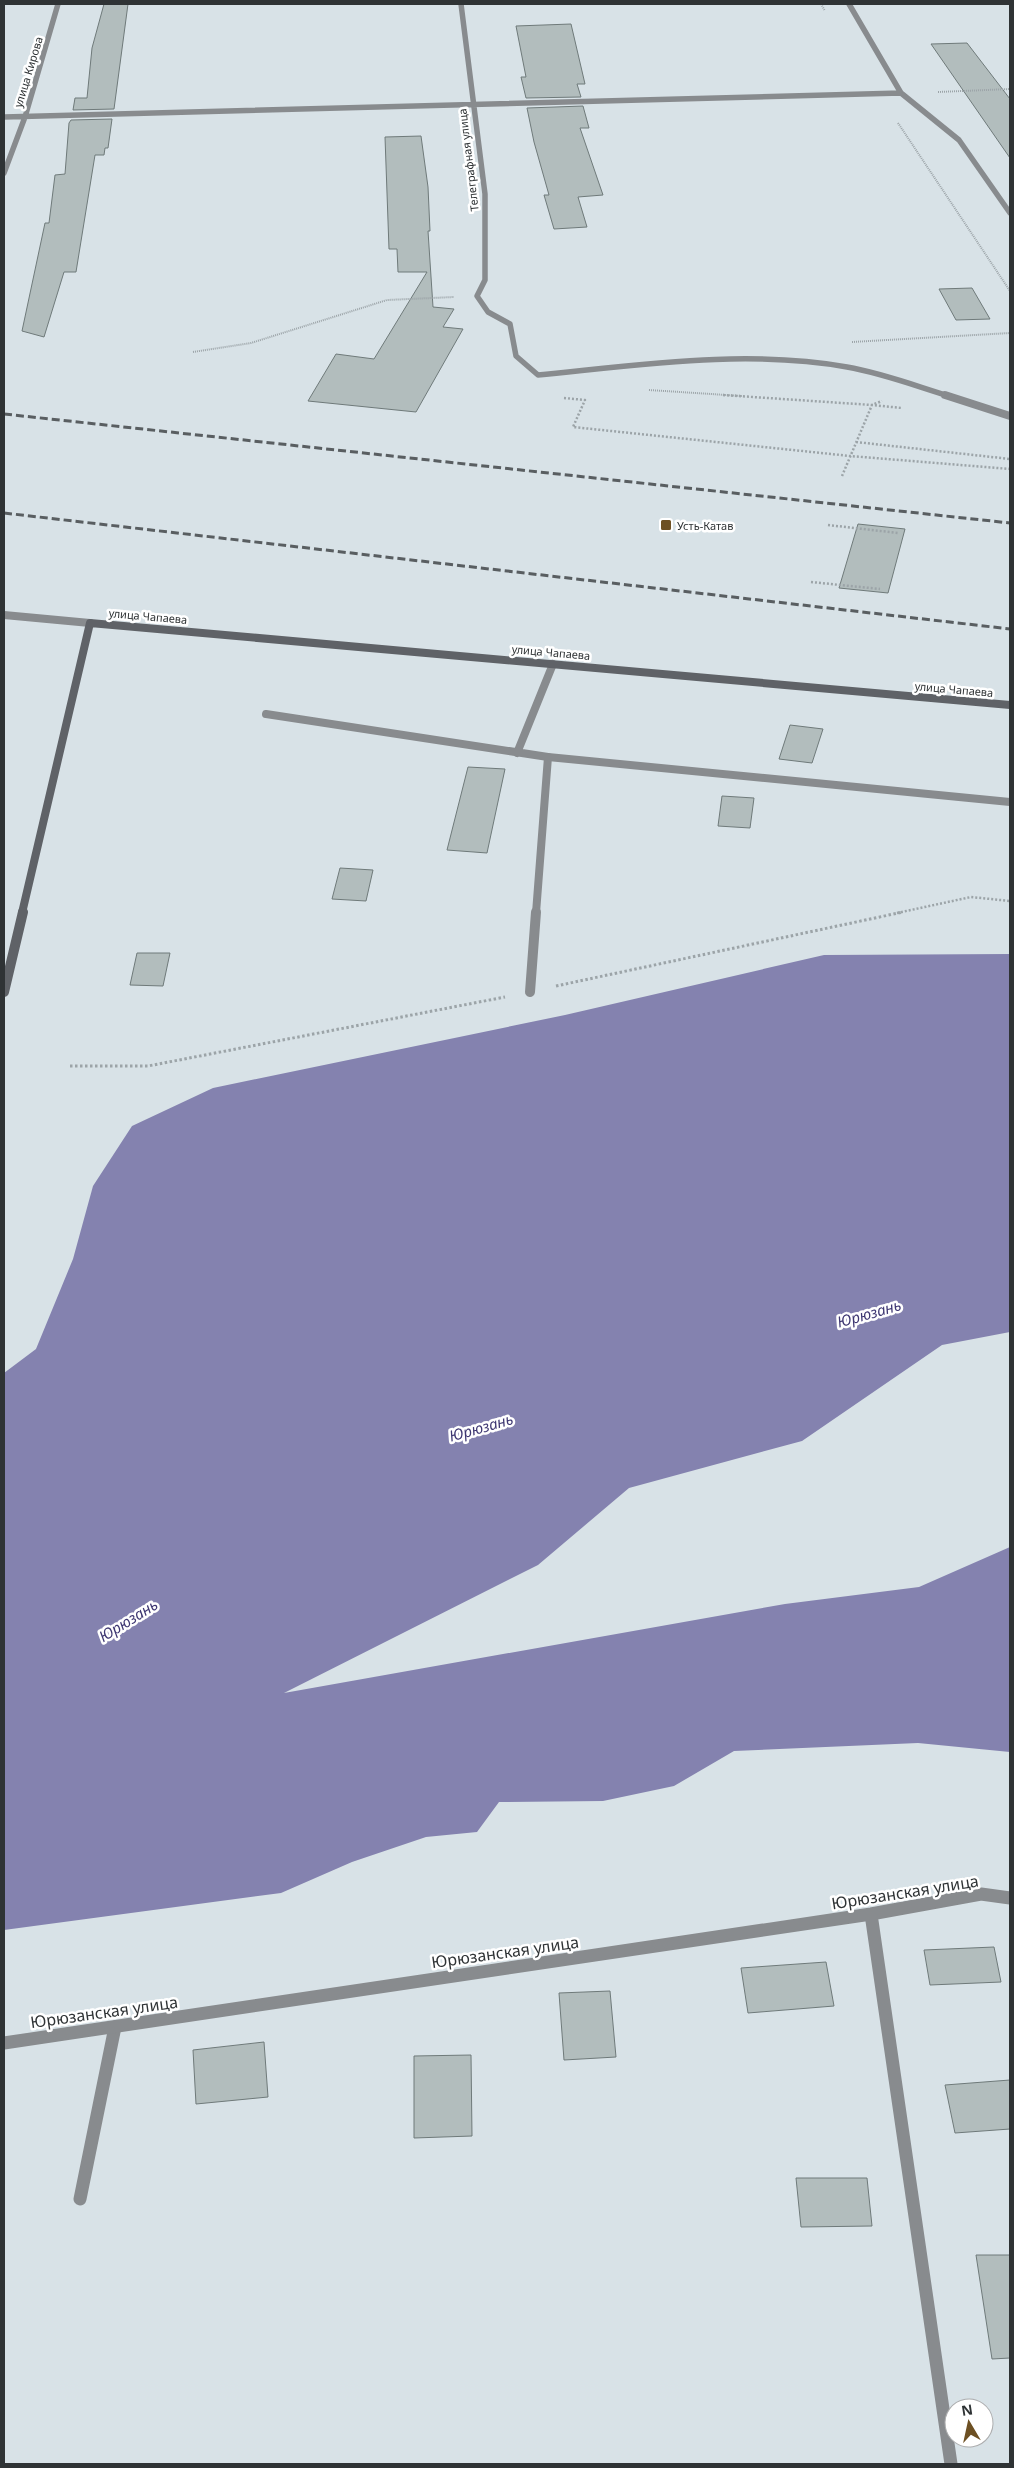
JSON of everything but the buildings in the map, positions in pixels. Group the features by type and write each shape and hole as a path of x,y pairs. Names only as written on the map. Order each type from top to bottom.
{"main road":[{"name":"улица Чапаева","path":"90,622 1010,705"},
{"path":"4,992 90,622"}],"street":[{"name":"улица Кирова","path":"4,173 24,117 58,4"},
{"name":"Телеграфная улица","path":"461,4 472,105 484,185 485,280 477,296"},
{"path":"849,4 901,93 959,140 1010,213"},
{"path":"4,117 901,93"},
{"path":"477,296 488,312 510,324 516,356 538,375 693,361 787,359 846,366 918,386 1010,416"},
{"path":"4,615 90,622"},
{"path":"517,753 553,664"},
{"path":"266,714 548,757 1010,802"},
{"path":"530,992 548,757"},
{"name":"Юрюзанская улица","path":"4,2043 871,1914 981,1894 1010,1898"},
{"path":"871,1914 951,2464"},
{"path":"80,2200 115,2027"}],"path":[{"path":"821,4 826,12"},
{"path":"901,93 1010,89"},
{"path":"879,94 1010,291"},
{"path":"193,352 251,343 387,300 477,296"},
{"path":"851,342 1010,333"},
{"path":"640,389 872,405 918,386"},
{"path":"588,393 573,427 850,456 1010,469"},
{"path":"558,398 585,400"},
{"path":"842,476 872,405"},
{"path":"856,442 1010,459"},
{"path":"828,525 898,533"},
{"path":"811,582 880,589"}],"water":[{"name":"Юрюзань","path":"1010,954 1010,1332 942,1345 802,1441 629,1488 538,1565 284,1693 785,1604 919,1587 1010,1547 1010,1752 918,1743 734,1751 674,1786 603,1801 499,1802 477,1832 426,1837 352,1862 281,1893 4,1930 4,1373 36,1349 73,1259 93,1186 132,1126 213,1088 565,1015 824,955"}],"railway":[{"path":"4,414 1010,523"},
{"path":"4,513 1010,629"}],"place":[{"name":"Усть-Катав","path":"666,525"}]}
